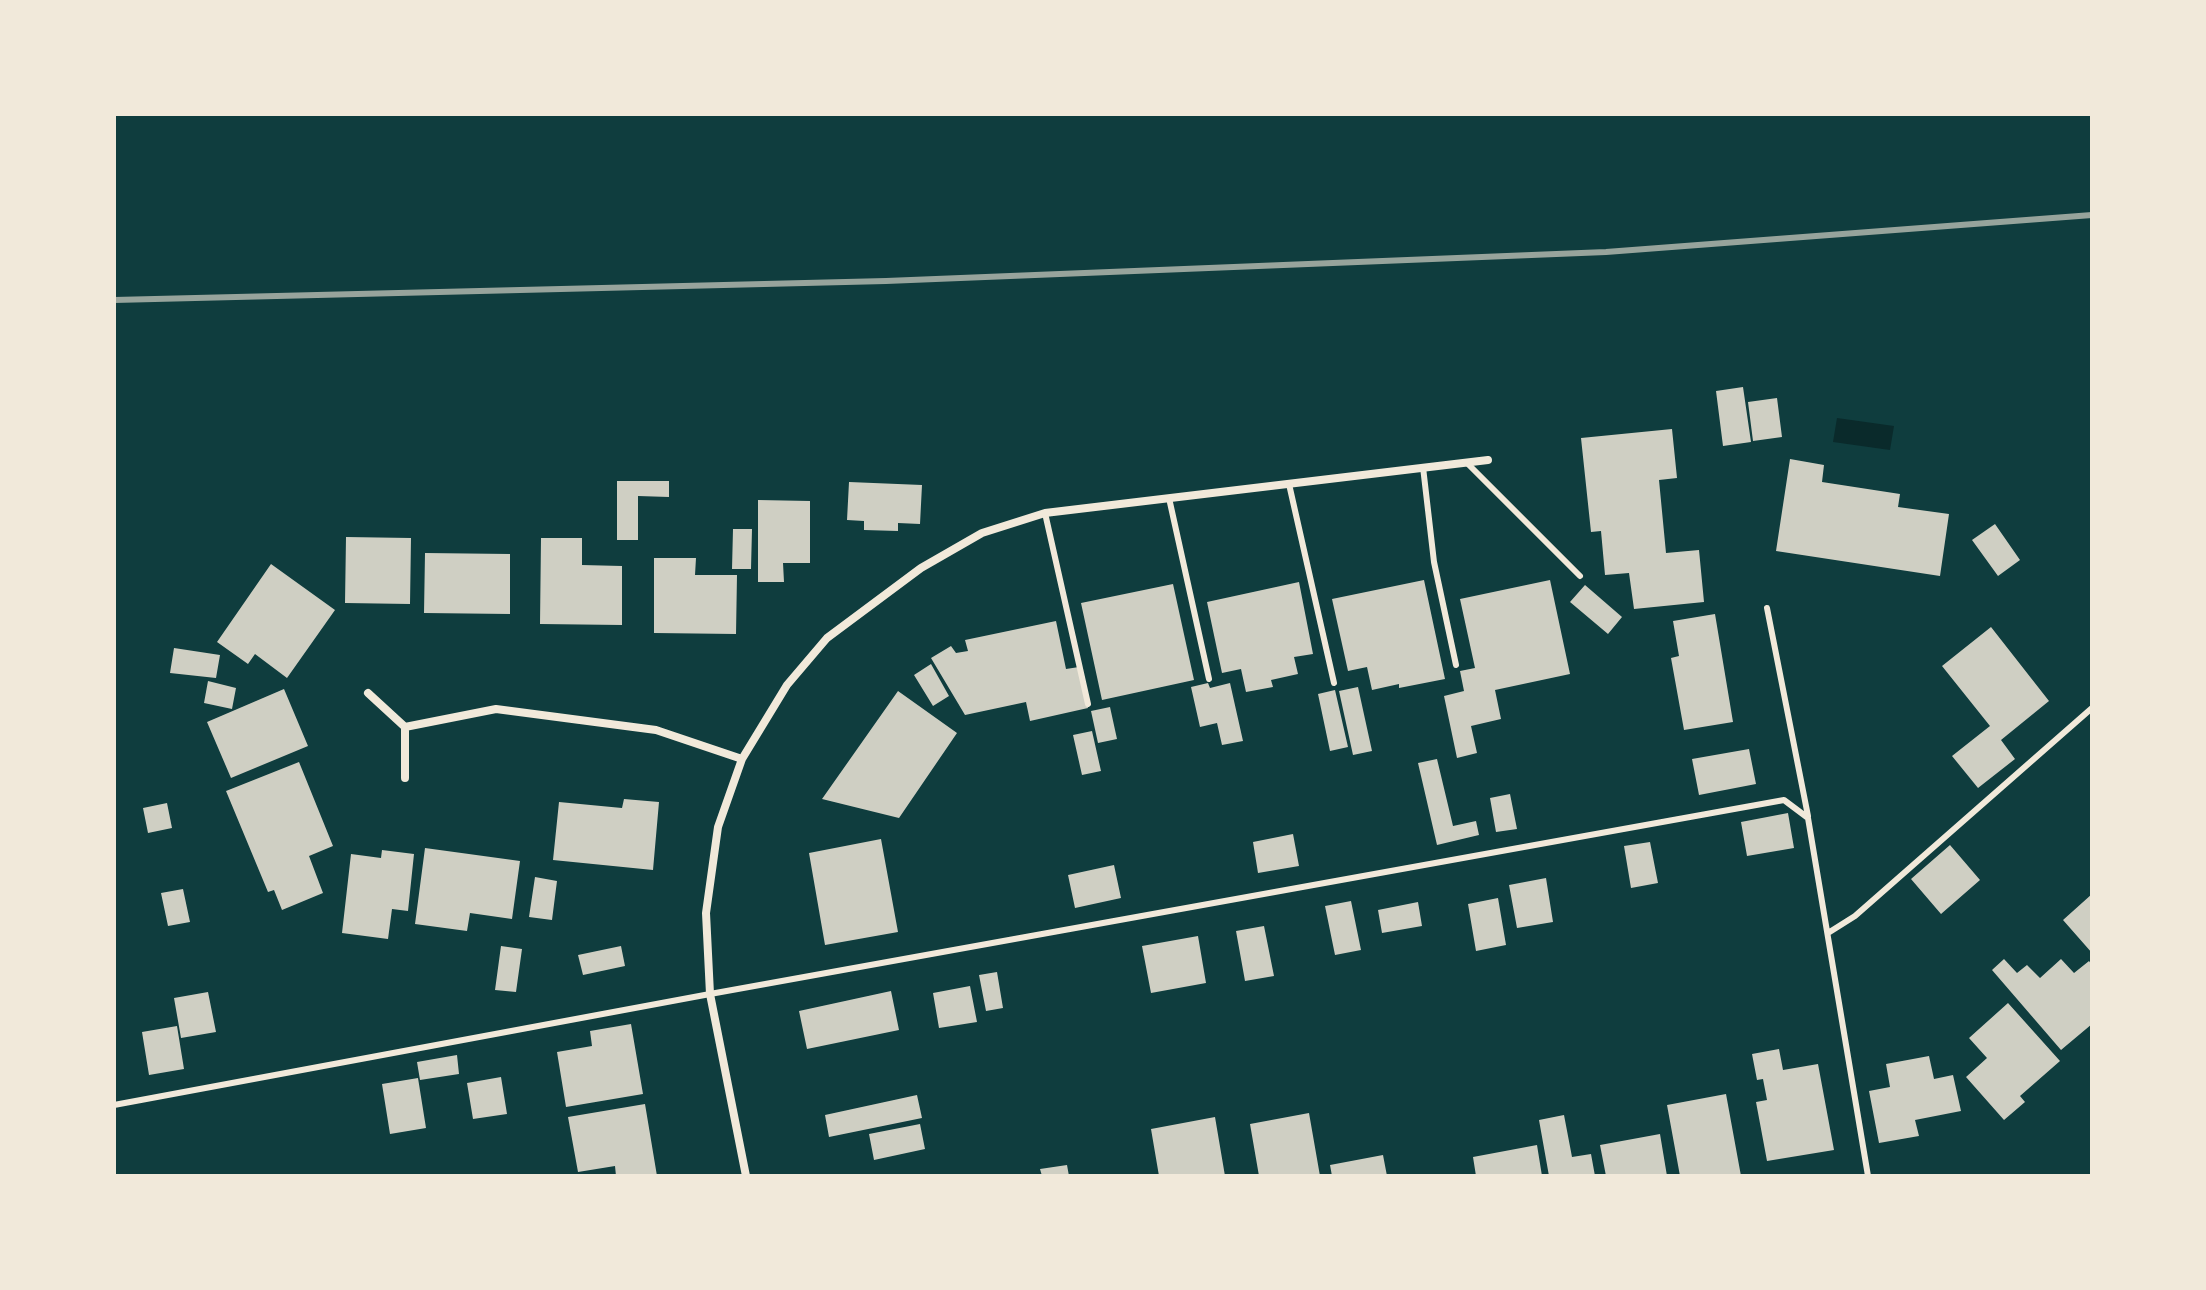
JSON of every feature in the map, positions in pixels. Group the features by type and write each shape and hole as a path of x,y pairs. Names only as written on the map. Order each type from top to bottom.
{"street":[{"path":"746,1176 710,994 706,913 718,827 742,759 787,685 827,638 921,568 982,533 1045,513 1488,460"},
{"path":"368,693 405,727 405,778"},
{"path":"405,727 496,709 656,730 742,759"}],"lane":[{"path":"1466,462 1580,576"},
{"path":"1423,467 1434,562 1456,665"},
{"path":"1289,484 1334,683"},
{"path":"1169,498 1209,679"},
{"path":"1045,513 1088,704"},
{"path":"1767,608 1808,818 1868,1176"},
{"path":"1828,933 1855,916 2092,708"},
{"path":"114,1105 1784,800 1808,818"}],"water":[{"path":"1837,418 1894,426 1890,450 1833,442"}],"building":[{"path":"1743,387 1751,442 1723,446 1716,391"},
{"path":"1777,398 1782,437 1753,441 1748,402"},
{"path":"1672,429 1677,478 1659,480 1666,553 1699,550 1704,602 1634,609 1629,573 1605,575 1601,531 1591,532 1581,438"},
{"path":"1790,459 1824,465 1822,482 1900,494 1898,507 1949,514 1940,576 1776,551"},
{"path":"617,481 669,481 669,497 638,496 638,540 617,540"},
{"path":"849,482 922,485 920,524 898,523 898,531 864,530 864,521 847,520"},
{"path":"758,500 810,501 810,563 783,563 784,582 758,582"},
{"path":"1995,524 2020,560 1998,576 1972,540"},
{"path":"733,529 752,529 751,569 732,569"},
{"path":"346,537 411,538 410,604 345,603"},
{"path":"541,538 582,538 582,565 622,566 622,625 540,624"},
{"path":"425,553 510,554 510,614 424,613"},
{"path":"654,558 696,558 695,575 737,575 736,634 654,633"},
{"path":"271,564 335,610 287,678 255,654 248,664 217,642"},
{"path":"1424,580 1445,679 1372,690 1367,667 1348,671 1332,599"},
{"path":"1550,580 1570,674 1495,690 1501,719 1471,726 1477,753 1457,758 1444,696 1464,691 1460,671 1475,668 1460,599"},
{"path":"1299,582 1313,654 1294,657 1298,674 1271,680 1273,687 1246,692 1241,669 1222,673 1207,602"},
{"path":"1173,584 1194,680 1102,700 1081,603"},
{"path":"1585,585 1622,617 1608,634 1570,602"},
{"path":"1715,614 1733,722 1684,730 1671,658 1679,656 1673,621"},
{"path":"1056,621 1066,669 1079,667 1088,708 1030,721 1026,702 965,715 931,658 951,646 956,653 968,651 965,640"},
{"path":"1991,627 2049,701 2001,740 2015,759 1978,788 1952,756 1990,726 1942,666"},
{"path":"174,648 220,655 216,678 170,673"},
{"path":"931,664 949,696 933,706 914,675"},
{"path":"208,681 236,688 232,709 204,703"},
{"path":"1208,683 1210,688 1230,683 1243,741 1222,745 1217,723 1200,727 1191,687"},
{"path":"1358,687 1372,751 1353,755 1339,691"},
{"path":"284,689 308,746 231,778 207,722"},
{"path":"1335,690 1348,747 1330,751 1318,694"},
{"path":"898,691 957,733 899,818 822,799"},
{"path":"1110,707 1117,739 1098,743 1091,711"},
{"path":"1092,731 1101,771 1082,775 1073,735"},
{"path":"1749,749 1756,784 1699,795 1692,759"},
{"path":"1437,759 1453,826 1476,821 1479,835 1437,845 1418,763"},
{"path":"299,762 333,846 309,856 323,893 282,910 274,890 268,892 226,791"},
{"path":"1510,794 1517,829 1496,832 1490,798"},
{"path":"624,799 659,802 653,870 553,860 559,802 622,808"},
{"path":"167,803 172,828 148,833 143,808"},
{"path":"1788,813 1794,848 1747,856 1741,822"},
{"path":"1293,834 1299,866 1258,873 1253,842"},
{"path":"881,839 898,932 825,945 809,853"},
{"path":"1650,842 1658,883 1631,888 1624,846"},
{"path":"1950,845 1980,880 1941,914 1911,879"},
{"path":"425,848 520,861 512,919 470,913 467,931 415,924"},
{"path":"382,850 414,854 408,911 392,909 388,939 342,933 351,854 381,858"},
{"path":"1114,865 1121,898 1075,908 1068,875"},
{"path":"535,877 557,881 552,920 529,917"},
{"path":"1546,878 1553,922 1517,928 1509,885"},
{"path":"183,889 190,922 168,926 161,893"},
{"path":"2092,894 2092,953 2063,920"},
{"path":"1498,898 1506,945 1476,951 1468,904"},
{"path":"1351,901 1361,950 1335,955 1325,906"},
{"path":"1418,902 1422,926 1382,933 1378,910"},
{"path":"1264,926 1274,976 1245,981 1236,931"},
{"path":"1198,936 1206,983 1151,993 1142,946"},
{"path":"501,946 522,949 516,992 495,990"},
{"path":"621,946 625,966 583,975 578,955"},
{"path":"2004,959 2017,973 2027,965 2040,978 2061,959 2074,973 2089,961 2092,965 2092,1024 2061,1050 1992,970"},
{"path":"997,972 1003,1008 986,1011 979,975"},
{"path":"970,986 977,1022 939,1028 933,993"},
{"path":"891,991 899,1030 807,1049 799,1011"},
{"path":"208,992 216,1032 181,1038 174,998"},
{"path":"2008,1003 2060,1061 2020,1096 2025,1102 2004,1120 1966,1077 1987,1058 1969,1038"},
{"path":"631,1024 643,1094 566,1107 557,1052 592,1046 590,1031"},
{"path":"177,1026 184,1069 149,1075 142,1032"},
{"path":"1779,1049 1783,1070 1818,1064 1834,1150 1767,1161 1756,1102 1767,1100 1763,1079 1757,1080 1752,1054"},
{"path":"457,1055 459,1074 420,1080 417,1062"},
{"path":"1929,1056 1934,1079 1953,1075 1961,1111 1915,1120 1919,1136 1879,1143 1869,1091 1890,1087 1886,1064"},
{"path":"501,1077 507,1114 473,1119 467,1083"},
{"path":"418,1078 426,1128 390,1134 382,1084"},
{"path":"1726,1094 1741,1176 1680,1176 1667,1105"},
{"path":"917,1095 922,1118 829,1137 825,1115"},
{"path":"645,1104 657,1176 616,1176 615,1166 578,1172 568,1117"},
{"path":"1309,1113 1320,1176 1259,1176 1250,1124"},
{"path":"1564,1115 1572,1157 1591,1154 1595,1176 1549,1176 1539,1120"},
{"path":"1215,1117 1225,1176 1159,1176 1151,1129"},
{"path":"920,1124 925,1149 874,1160 869,1134"},
{"path":"1660,1134 1667,1176 1606,1176 1600,1145"},
{"path":"1537,1145 1542,1176 1476,1176 1473,1157"},
{"path":"1383,1155 1387,1176 1332,1176 1330,1165"},
{"path":"1067,1165 1069,1176 1042,1176 1040,1169"}],"railway":[{"path":"114,300 886,281 1606,252 2092,215"}]}
